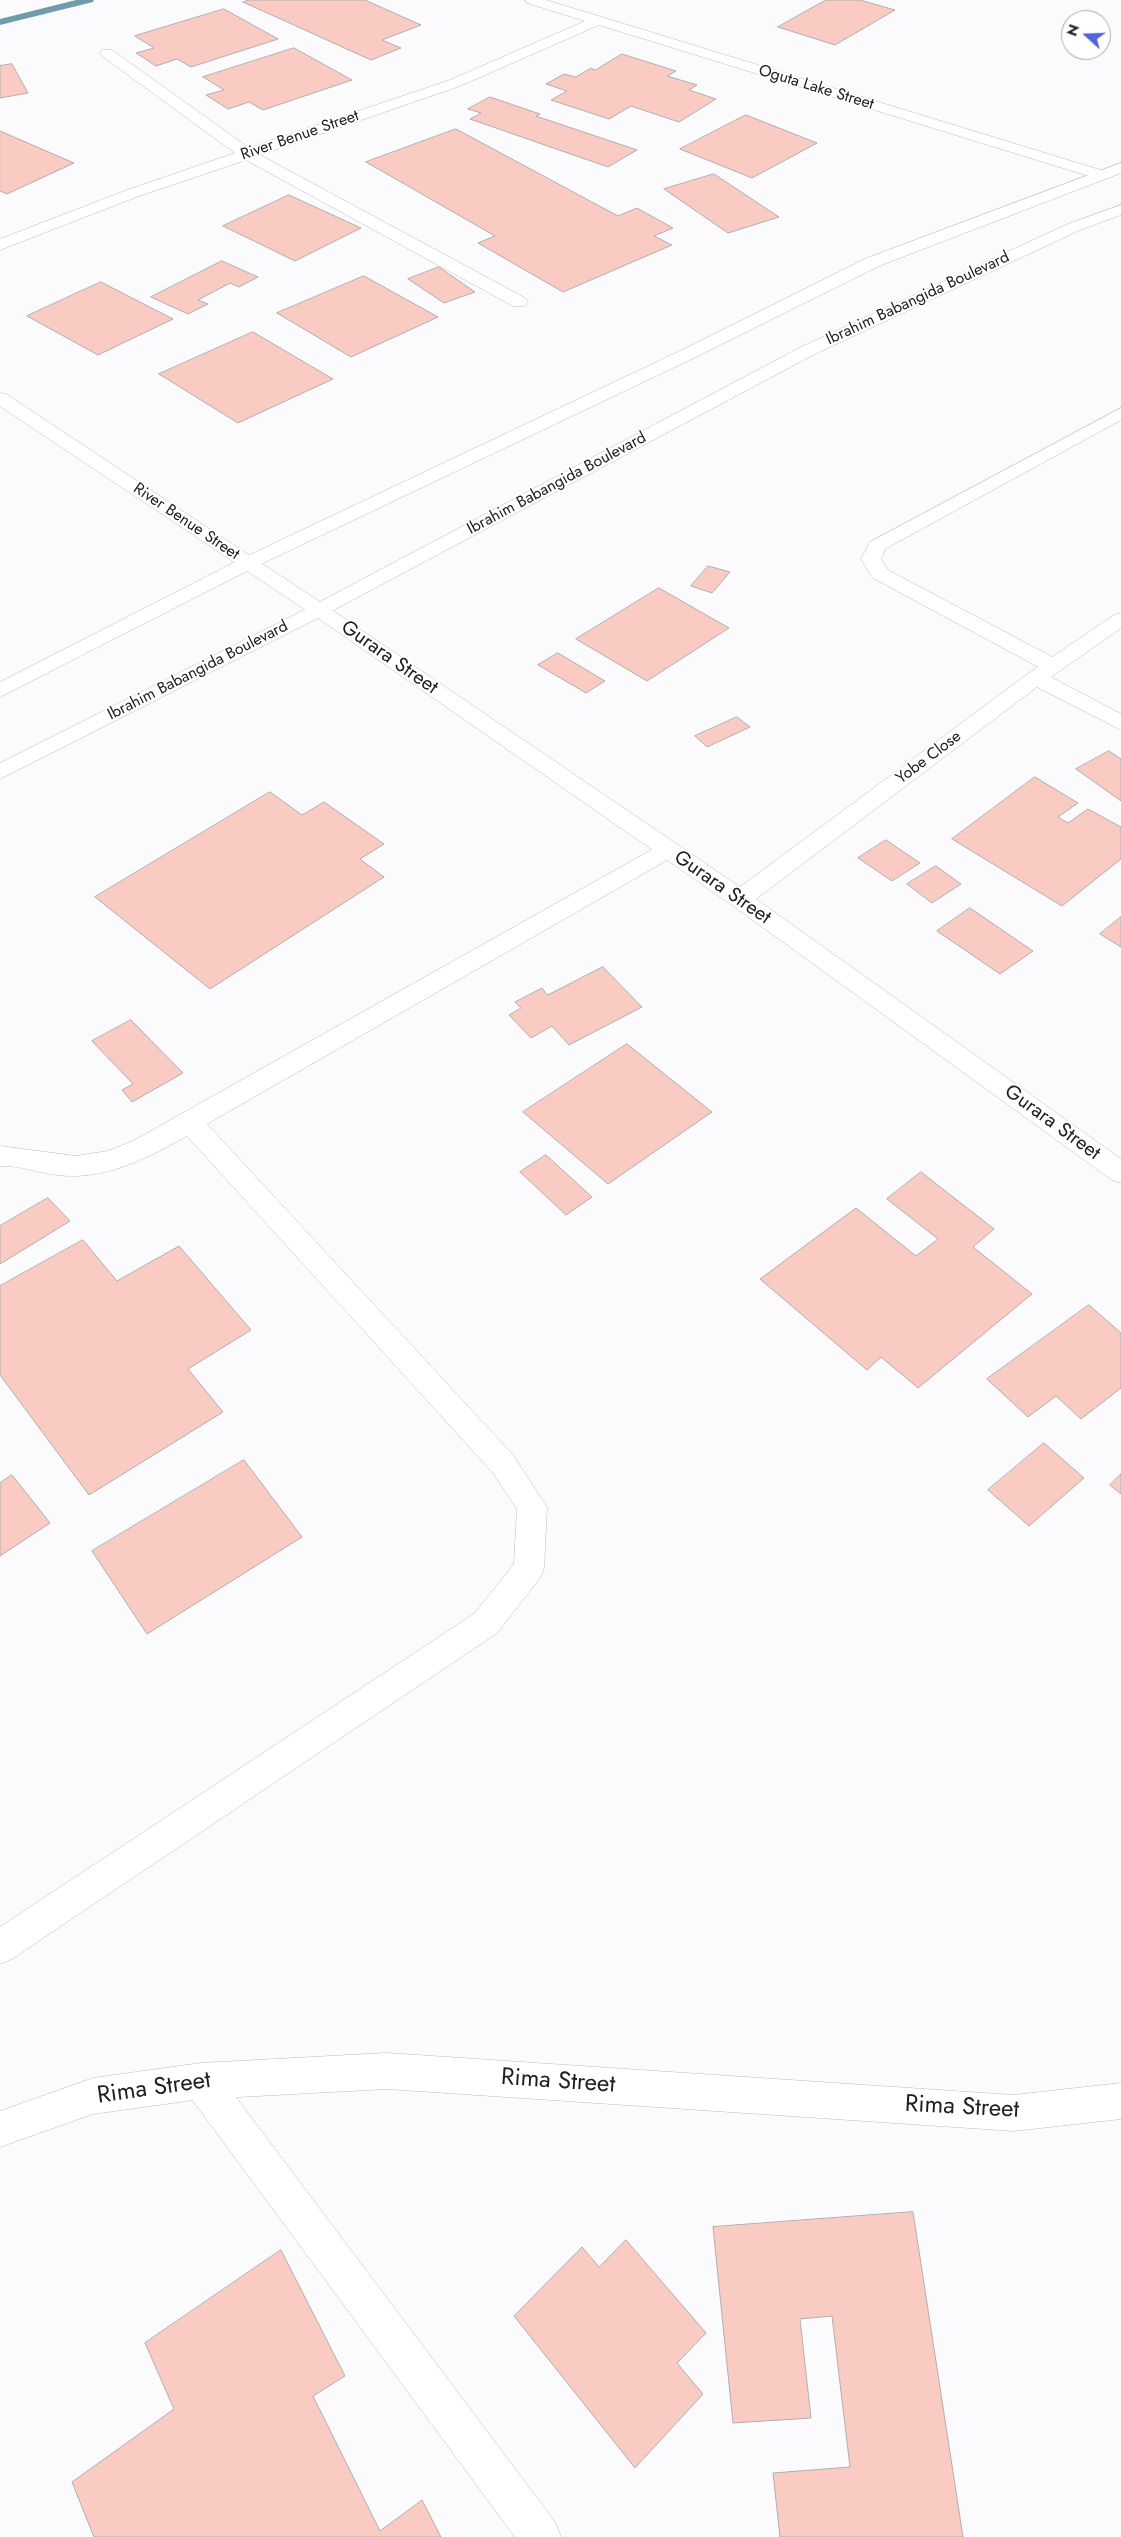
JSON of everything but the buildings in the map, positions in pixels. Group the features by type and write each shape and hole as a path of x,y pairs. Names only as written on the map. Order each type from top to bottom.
{"street":[{"name":"Oguta Lake Street","path":"532,0 1101,176"},
{"name":"River Benue Street","path":"0,245 133,193 455,83 597,20"},
{"path":"107,53 247,154 519,302"},
{"path":"0,690 248,562 690,353 874,262 1121,168"},
{"name":"Ibrahim Babangida Boulevard","path":"0,772 319,610 586,470 807,350 1074,227 1121,210"},
{"name":"River Benue Street","path":"0,398 319,610"},
{"path":"1121,413 877,546 871,560 880,574 1045,672 1121,723"},
{"name":"Gurara Street","path":"319,610 740,899 1121,1172"},
{"name":"Yobe Close","path":"740,899 1045,672 1121,619"},
{"path":"0,1156 13,1155 57,1165 90,1167 119,1160 190,1122 668,850"},
{"path":"0,1947 486,1623 528,1568 532,1507 503,1464 190,1122"},
{"name":"Rima Street","path":"0,2128 93,2096 201,2081 387,2071 1014,2113 1121,2101"},
{"path":"201,2081 540,2537"}],"waterway":[{"path":"0,22 89,0"}]}
